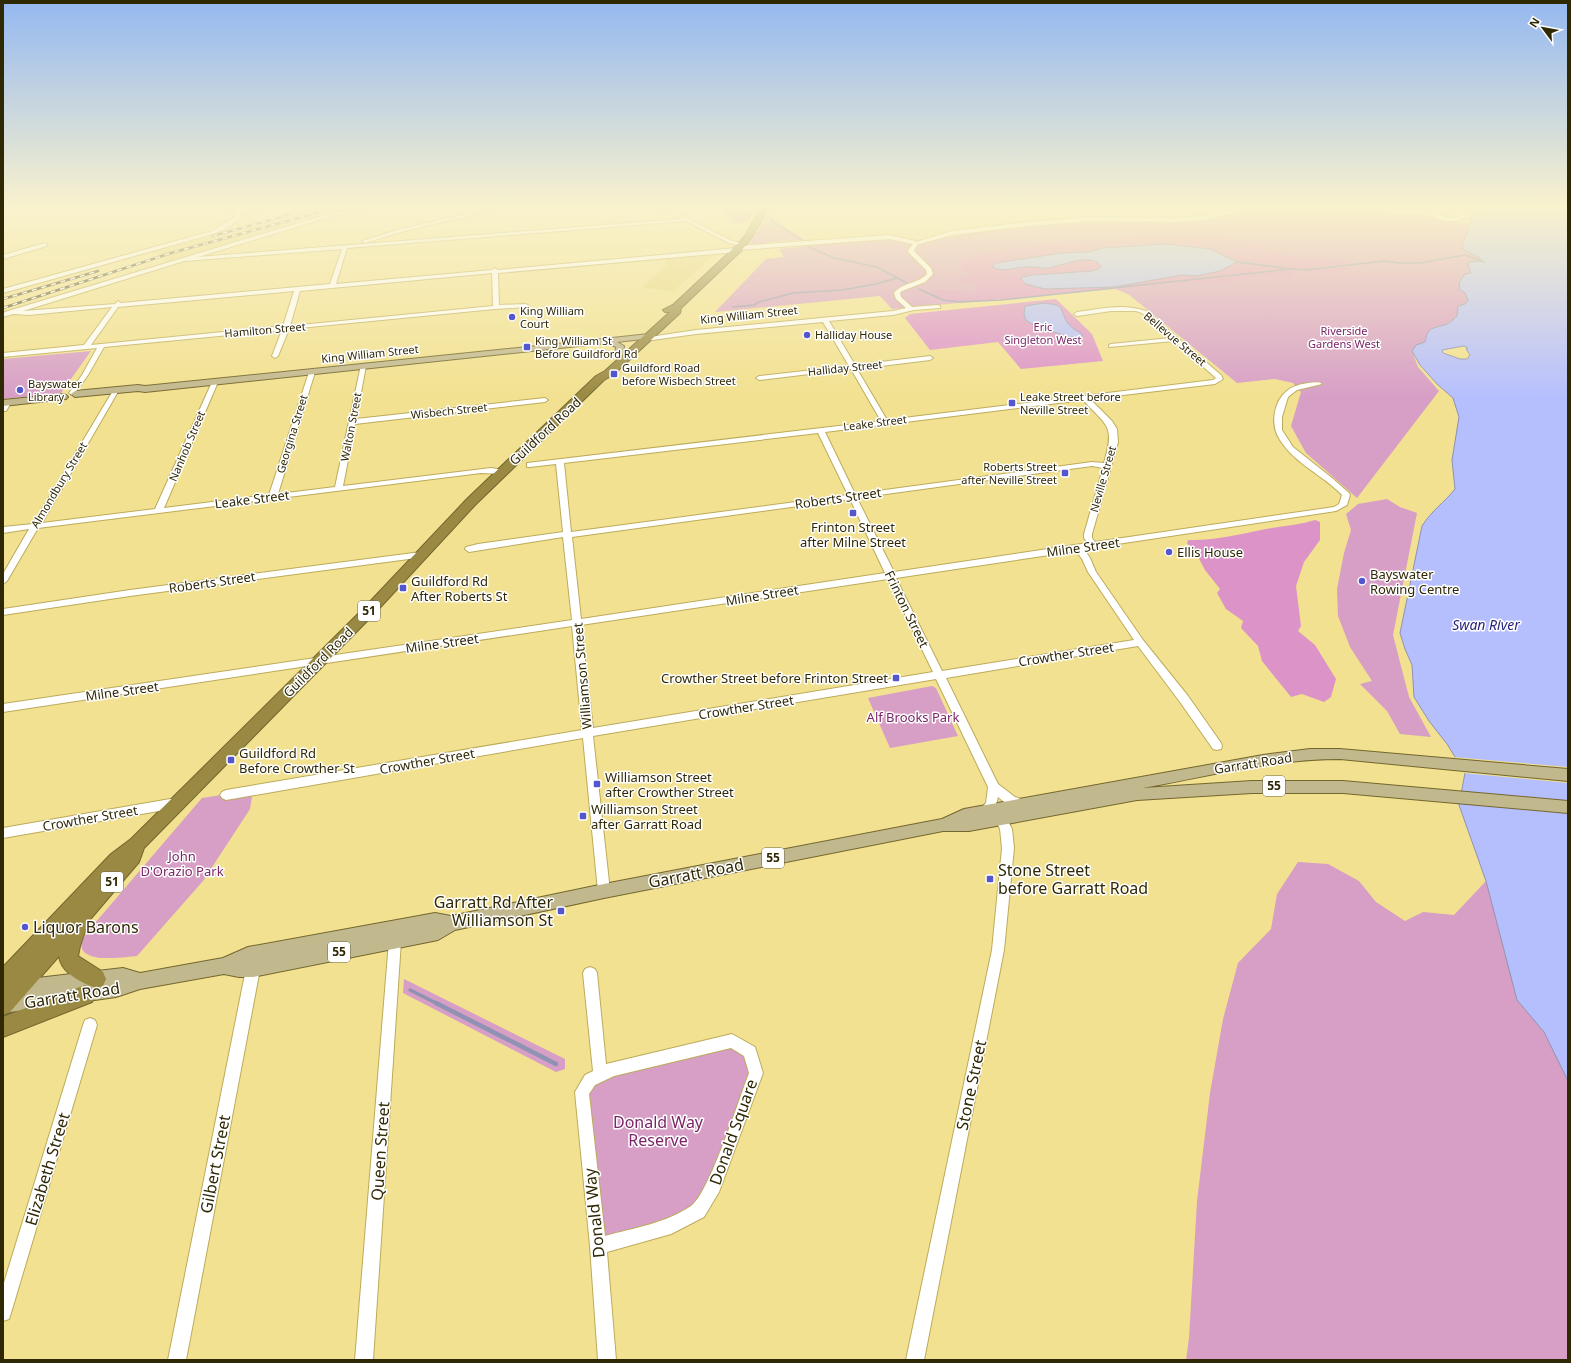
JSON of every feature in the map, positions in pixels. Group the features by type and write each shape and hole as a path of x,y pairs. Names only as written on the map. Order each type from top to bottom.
{"highway":[{"name":"Guildford Road","path":"3,1005 8,986 117,859 137,844 176,803 320,661 501,472 600,378 609,374 668,310 676,307 715,271"},
{"name":"Guildford Road","path":"600,378 602,372 619,355 641,338"},
{"name":"Guildford Road","path":"8,986 81,916 134,857 137,844"},
{"path":"81,916 67,955 68,960 72,965 96,978"},
{"path":"3,1027 85,995"}],"main road":[{"name":"King William Street","path":"597,342 602,340 641,338"},
{"name":"King William Street","path":"4,405 70,395 138,391 145,389 597,342 611,343 641,338"},
{"path":"611,343 620,347 619,355"},
{"name":"Garratt Road","path":"3,1005 85,995 116,989 140,982 224,966 248,955 427,921 435,920 451,923 604,891 942,825 969,825 993,814 1022,804 1263,760 1302,755 1340,754 1568,775"},
{"name":"Garratt Road","path":"993,814 1137,794 1219,788 1314,786 1343,787 1568,807"},
{"name":"Garratt Road","path":"224,966 239,970 253,969 438,932 451,923"},
{"name":"Garratt Road","path":"8,986 123,976 140,982"}],"street":[{"path":"3,291 76,271"},
{"path":"3,315 146,271"},
{"path":"333,285 338,271"},
{"path":"10,312 29,313 488,271"},
{"path":"495,271 497,304 495,307"},
{"path":"911,308 898,298 897,293 903,288 925,280 930,274 929,271"},
{"path":"275,356 286,328 298,288"},
{"path":"19,309 117,304"},
{"path":"86,347 117,304"},
{"name":"Hamilton Street","path":"3,355 495,307 526,306"},
{"name":"King William Street","path":"641,338 893,313 911,308 938,307"},
{"name":"Bellevue Street","path":"1077,314 1128,308 1137,309 1144,312 1219,376 1220,379"},
{"path":"825,319 885,422"},
{"path":"1111,346 1176,339"},
{"path":"70,395 85,375 101,346"},
{"name":"Halliday Street","path":"759,378 930,358"},
{"name":"Walton Street","path":"339,488 363,366"},
{"name":"Georgina Street","path":"273,496 312,372"},
{"name":"Leake Street","path":"530,465 1215,382 1220,379"},
{"name":"Nanhob Street","path":"159,510 215,382"},
{"name":"Milne Street","path":"3,708 246,673 1340,508 1343,505 1346,494 1338,485 1292,450 1278,431 1277,420 1284,397 1296,388 1319,384"},
{"name":"Almondbury Street","path":"3,581 115,392"},
{"name":"Neville Street","path":"1086,398 1109,423 1113,430 1114,442 1088,534 1088,538 1093,545"},
{"name":"Wisbech Street","path":"352,422 545,400"},
{"name":"Frinton Street","path":"820,430 994,787 1011,801 1022,804"},
{"name":"Williamson Street","path":"560,462 604,891"},
{"name":"Roberts Street","path":"469,549 478,546 1092,464 1108,466"},
{"name":"Leake Street","path":"3,530 488,470 501,472"},
{"path":"1078,548 1086,558 1092,572 1140,642 1184,699 1217,746"},
{"name":"Roberts Street","path":"3,612 130,592 389,558 421,556"},
{"name":"Crowther Street","path":"226,795 588,733 1140,642"},
{"path":"993,814 991,805 994,787"},
{"name":"Crowther Street","path":"3,833 176,803"},
{"name":"Stone Street","path":"915,1360 998,950 1008,836 993,814"},
{"name":"Queen Street","path":"364,1360 395,941"},
{"name":"Gilbert Street","path":"177,1360 253,969"},
{"path":"590,973 600,1075"},
{"name":"Elizabeth Street","path":"3,1313 90,1025"},
{"name":"Donald Square","path":"598,1246 671,1226 698,1211 714,1187 756,1073 750,1052 732,1041 612,1069 600,1075"},
{"name":"Donald Way","path":"600,1075 590,1080 582,1092 598,1246 607,1360"}],"shaded area":[{"path":"661,271 697,271 673,292 642,287"}],"green space":[{"name":"Riverside Gardens West","path":"755,271 1471,271 1465,293 1468,300 1460,312 1450,322 1434,327 1429,331 1425,342 1416,345 1412,351 1418,367 1439,391 1357,498 1306,453 1291,426 1301,392 1293,383 1275,379 1237,383 1128,294 1115,289 892,309 880,296 715,312"},
{"path":"963,271 1093,271 1032,275 1026,284 1045,289 1114,286 1141,283 1147,280 1221,271 1297,271 1293,271 1294,277 1290,278 1264,275 1229,280 1228,284 1181,282 966,302 946,302 933,297 931,291 935,290 961,292 976,296 978,286 974,283 961,281 959,278 970,277 970,275"},
{"path":"1303,271 1344,271 1337,273 1322,272 1310,274"},
{"name":"Eric Singleton West","path":"1056,299 1092,334 1103,361 1021,369 998,342 930,350 905,318 910,314"},
{"path":"91,351 61,393 3,399 3,359"},
{"path":"1387,499 1400,507 1417,513 1393,635 1409,697 1431,737 1400,734 1387,711 1360,684 1372,681 1350,647 1338,616 1337,589 1344,553 1351,530 1346,514 1358,504"},
{"path":"1315,520 1320,522 1320,540 1304,562 1296,586 1301,626 1298,631 1315,645 1336,679 1331,697 1324,702 1302,694 1291,697 1262,661 1258,646 1241,628 1243,621 1226,609 1217,593 1220,589 1187,543 1188,540 1227,537"},
{"name":"Alf Brooks Park","path":"932,686 936,688 958,736 890,748 868,698"},
{"name":"John D'Orazio Park","path":"253,790 250,809 203,881 137,956 102,958 93,957 86,954 82,949 82,941 89,930 202,798"},
{"path":"1298,862 1328,864 1359,881 1376,902 1405,921 1423,912 1454,915 1486,881 1517,1000 1544,1032 1568,1081 1568,1360 1186,1360 1189,1338 1197,1201 1210,1093 1223,1019 1238,963 1271,929 1277,894"},
{"path":"404,979 565,1059 565,1069 556,1072 403,993"},
{"name":"Donald Way Reserve","path":"732,1041 756,1073 714,1187 671,1226 602,1251 582,1092 590,1080"}],"water":[{"path":"1092,271 1221,271 1196,276 1182,275 1114,287 1045,289 1026,284 1021,279 1022,277 1032,275"},
{"name":"Swan River","path":"1470,271 1568,271 1568,1081 1544,1032 1517,1000 1486,881 1459,805 1465,773 1447,744 1429,721 1414,697 1412,665 1400,633 1422,526 1430,515 1455,489 1452,460 1459,417 1453,398 1437,384 1420,365 1412,351 1416,345 1425,342 1427,334 1431,329 1448,324 1457,316 1458,306 1465,304 1468,300 1465,293 1460,290 1459,283 1465,274 1471,273","holes":["1464,346 1468,348 1466,349 1470,355 1467,359 1460,359 1443,353 1442,350"]},
{"path":"1044,303 1059,306 1068,324 1082,334 1082,338 1071,337 1054,332 1027,321 1024,316 1025,306"}],"pier":[{"path":"1453,757 1568,767 1568,783 1463,773"}],"waterway":[{"path":"884,271 907,283"},
{"path":"919,289 943,300 959,302 1001,300 1275,271"},
{"path":"733,307 754,305 759,302 793,293 842,290 876,284 897,278"},
{"path":"410,990 436,1003"},
{"path":"436,1003 556,1064"}],"railway":[{"path":"3,299 98,271"},
{"path":"3,308 117,271"}],"place":[{"name":"King William Court","path":"512,317"},
{"name":"Halliday House","path":"807,335"},
{"name":"King William St Before Guildford Rd","path":"527,347"},
{"name":"Guildford Road before Wisbech Street","path":"614,374"},
{"name":"Bayswater Library","path":"20,390"},
{"name":"Leake Street before Neville Street","path":"1012,403"},
{"name":"Roberts Street after Neville Street","path":"1065,473"},
{"name":"Frinton Street after Milne Street","path":"853,513"},
{"name":"Ellis House","path":"1169,552"},
{"name":"Bayswater Rowing Centre","path":"1362,581"},
{"name":"Guildford Rd After Roberts St","path":"403,588"},
{"name":"Crowther Street before Frinton Street","path":"896,678"},
{"name":"Guildford Rd Before Crowther St","path":"231,760"},
{"name":"Williamson Street after Crowther Street","path":"597,784"},
{"name":"Williamson Street after Garratt Road","path":"583,816"},
{"name":"Stone Street before Garratt Road","path":"990,879"},
{"name":"Garratt Rd After Williamson St","path":"561,911"},
{"name":"Liquor Barons","path":"25,927"}]}
